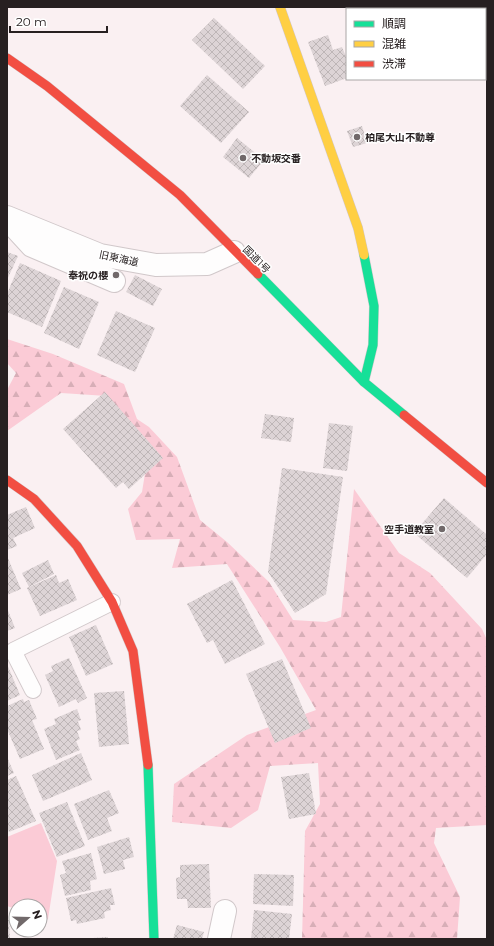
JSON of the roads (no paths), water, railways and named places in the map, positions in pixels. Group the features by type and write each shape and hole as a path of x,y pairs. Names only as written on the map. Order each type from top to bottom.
{"main road":[{"path":"280,7 358,228 374,306 374,345 364,382"},
{"name":"国道1号","path":"7,58 47,86 180,195 234,252 364,382 487,483"},
{"path":"7,480 34,499 77,546 112,602 133,651 148,755 154,939"}],"street":[{"name":"旧東海道","path":"7,218 100,255 156,265 207,264 234,252"},
{"path":"7,218 32,246 114,281"},
{"path":"219,939 225,911"}],"lane":[{"path":"33,690 13,651 112,602"}],"place":[{"name":"柏尾大山不動尊","path":"357,137"},
{"name":"不動坂交番","path":"243,158"},
{"name":"奉祝の櫻","path":"116,275"},
{"name":"空手道教室","path":"442,529"}]}
